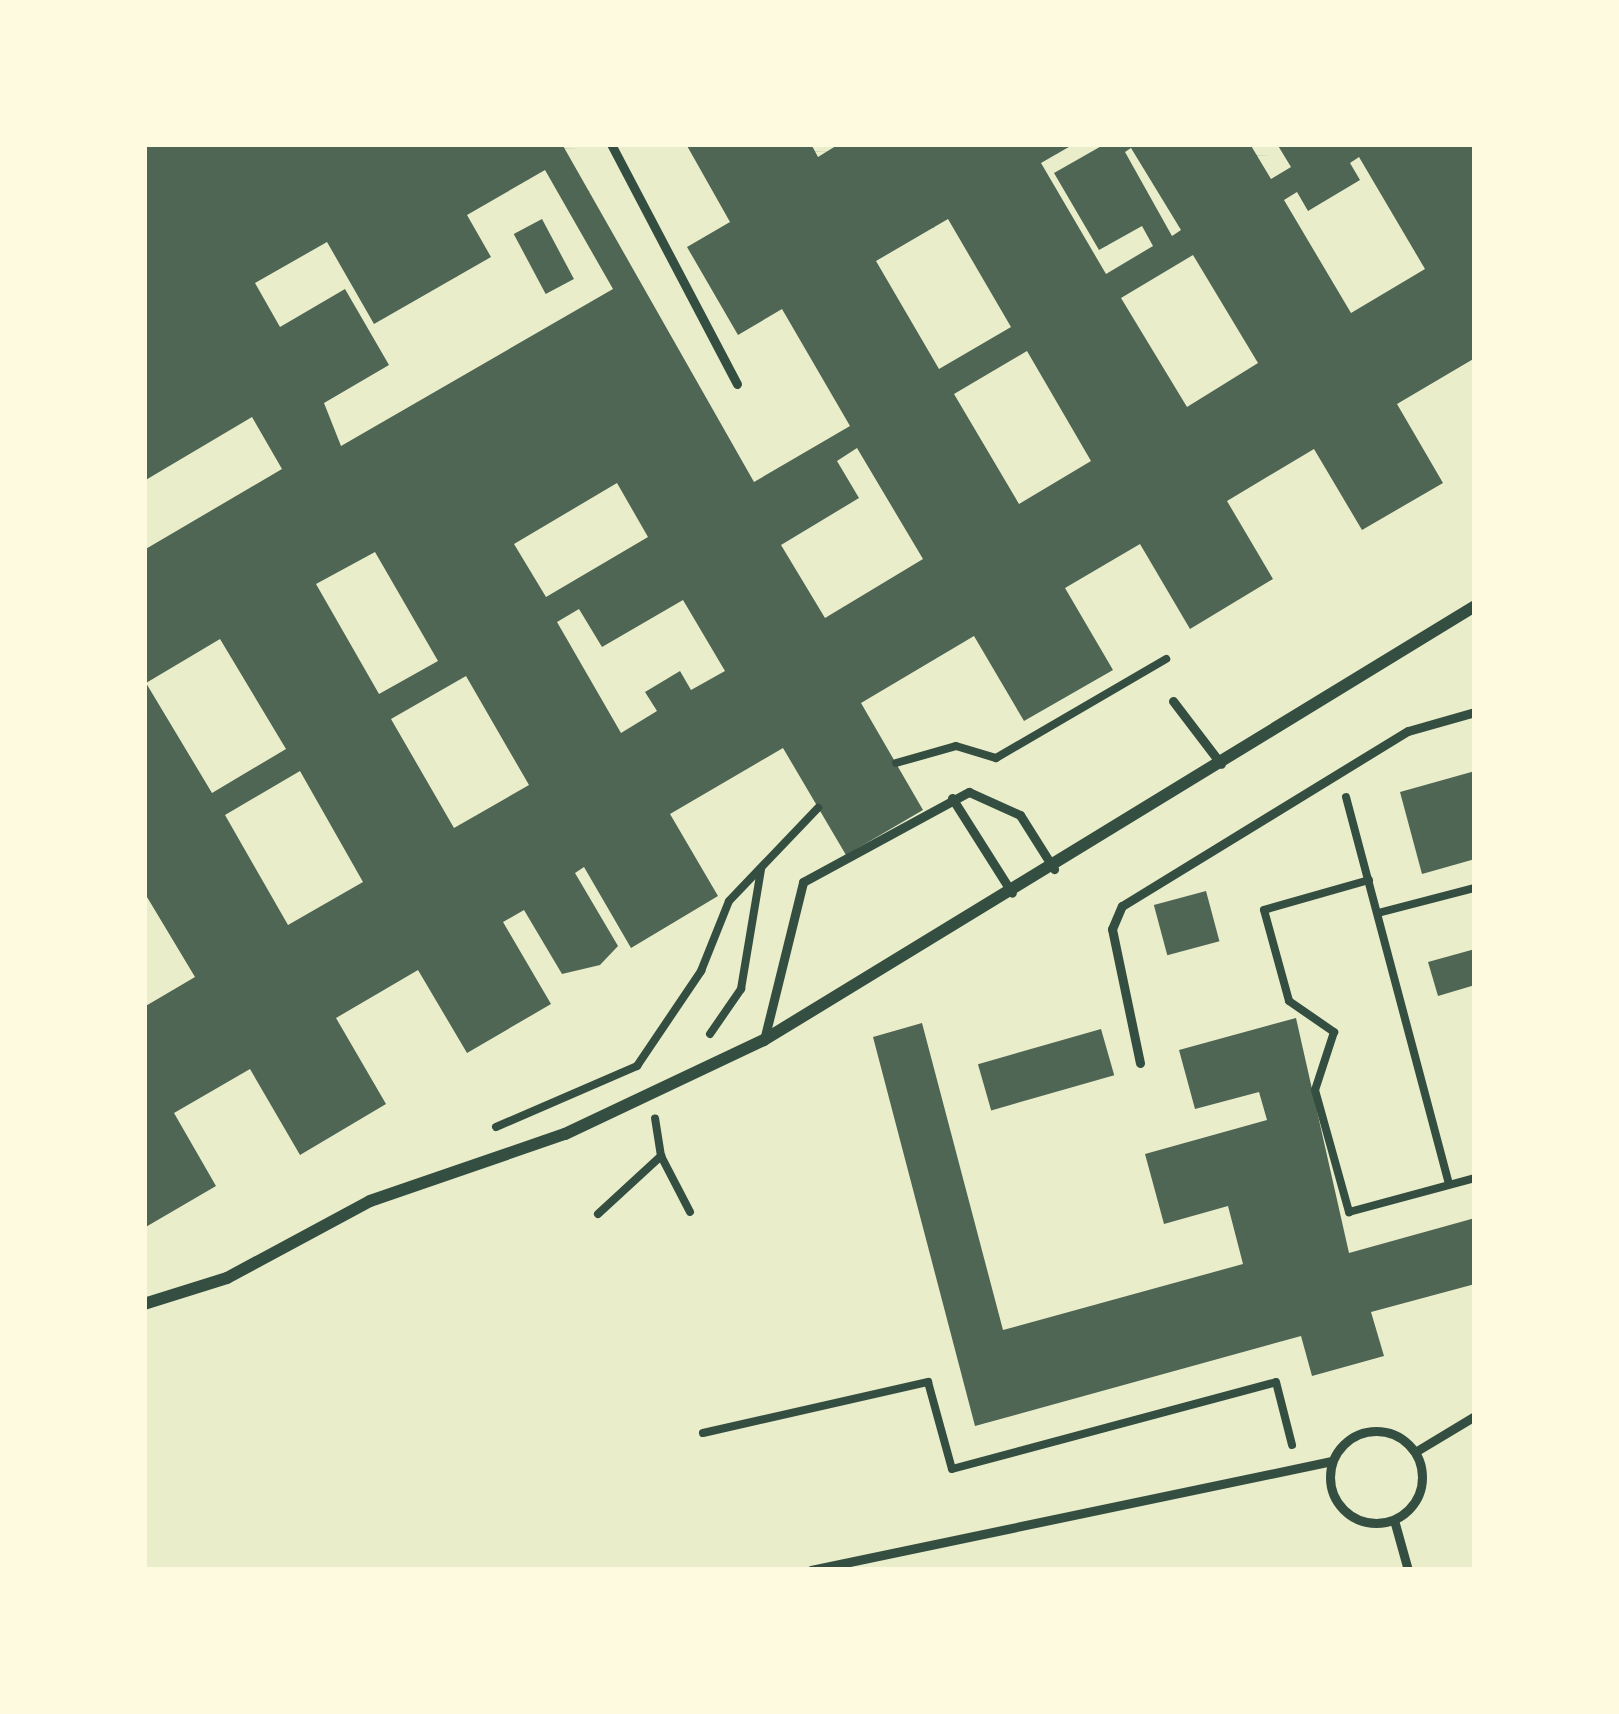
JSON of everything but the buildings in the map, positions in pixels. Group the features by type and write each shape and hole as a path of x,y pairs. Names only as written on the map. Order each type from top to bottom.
{"street":[{"path":"144,1304 227,1278 370,1201 650,1097 764,1040 1054,868 1475,606"}],"lane":[{"path":"611,144 737,384"},
{"path":"1173,701 1221,764"},
{"path":"1140,1063 1112,929 1122,906 1408,731 1475,712"},
{"path":"764,1040 802,882 952,798 999,797 1054,868"},
{"path":"952,798 1012,893"},
{"path":"1414,1451 1475,1416"},
{"path":"811,1570 948,1535 1021,1533 1289,1464 1332,1461 1378,1431 1414,1451"},
{"path":"1394,1520 1420,1487 1414,1451"},
{"path":"1332,1461 1332,1494 1348,1515 1394,1520"},
{"path":"1394,1520 1408,1570"}],"path":[{"path":"896,763 956,746 995,758 1166,659"},
{"path":"1340,774 1449,1184"},
{"path":"637,1066 701,971 729,902 818,808"},
{"path":"700,1040 740,989 762,867"},
{"path":"1369,880 1264,910 1289,1001 1334,1032 1315,1090 1349,1212 1475,1178"},
{"path":"1377,913 1475,888"},
{"path":"486,1130 637,1066 672,1056"},
{"path":"637,1066 650,1097 661,1156 690,1213"},
{"path":"598,1214 661,1156"},
{"path":"703,1433 928,1382 952,1469 1276,1382 1293,1437 1289,1464"}]}
